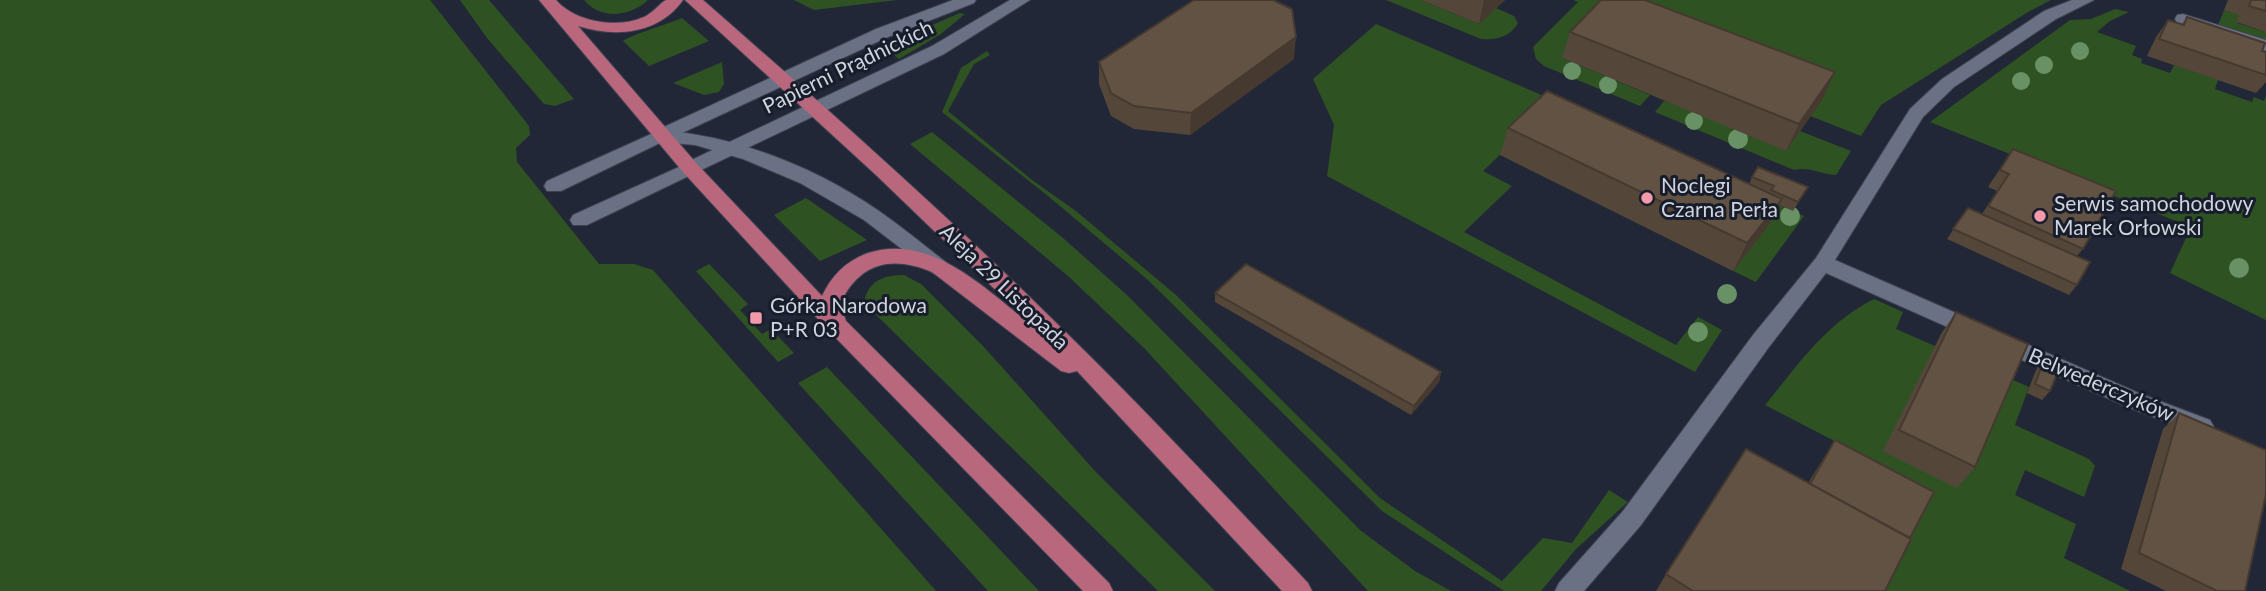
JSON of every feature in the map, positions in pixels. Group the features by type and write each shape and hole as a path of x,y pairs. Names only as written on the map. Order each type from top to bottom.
{"main road":[{"path":"551,5 582,24 618,28 651,19 668,9 675,0"},
{"name":"Aleja 29 Listopada","path":"693,0 815,108 986,267 1134,415 1299,591"},
{"path":"551,5 660,136 837,325 1100,591"},
{"path":"837,325 829,304 832,296 842,278 861,263 882,257 903,257 940,268 1134,415"}],"street":[{"name":"Papierni Prądnickich","path":"554,186 781,78 927,14 968,0"},
{"name":"Papierni Prądnickich","path":"580,220 939,50 1022,0"},
{"path":"1568,591 1645,501 1754,351 1823,263 1916,113 1948,83 2050,15 2087,0"},
{"path":"2182,19 2266,46"},
{"path":"660,136 696,139 733,149 807,178 890,228 940,268"},
{"name":"Belwederczyków","path":"1823,263 2133,400 2218,433"}],"green space":[{"path":"0,0 430,0 529,126 530,135 516,148 517,162 599,264 634,264 653,270 936,591 0,591"},
{"path":"460,0 489,0 574,99 555,106 544,104 487,38"},
{"path":"584,0 648,0 633,10 615,14 598,11"},
{"path":"794,0 897,0 814,10"},
{"path":"1386,0 1421,0 1479,24 1496,8 1514,16 1518,23 1511,32 1502,37 1481,39"},
{"path":"1573,0 2051,0 1881,105 1861,136 1810,116 1821,99 1562,58 1650,95 1640,106 1544,66 1536,59 1533,47 1578,2"},
{"path":"2115,9 2129,12 2110,21 2097,32 2136,46 2132,55 2142,59 2141,63 2170,73 2174,65 2218,80 2215,89 2252,102 2254,97 2264,101 2266,96 2266,320 2170,273 2191,227 1930,122 2070,20 2091,19"},
{"path":"2224,10 2239,15 2237,23 2266,32 2266,40 2218,25"},
{"path":"960,13 965,14 941,34 899,59 883,46"},
{"path":"682,18 709,41 649,66 623,41 633,36"},
{"path":"1376,24 1749,184 1767,200 1804,216 1756,282 1733,271 1767,226 1539,118 1483,171 1512,186 1464,232 1676,345 1698,317 1722,330 1695,372 1327,176 1334,125 1313,79"},
{"path":"987,51 990,55 974,64 948,111 1032,180 1076,211 1176,295 1380,498 1502,581 1543,538 1572,543 1609,490 1628,502 1576,549 1541,591 1504,591 1382,511 1148,280 942,112 961,68"},
{"path":"722,62 724,84 719,92 704,95 673,83"},
{"path":"1664,101 1800,131 1851,151 1836,175 1805,169 1794,170 1655,112"},
{"path":"932,132 1063,238 1127,295 1360,530 1415,571 1451,591 1368,591 1144,348 1068,276 910,144"},
{"path":"806,198 867,240 820,261 774,215"},
{"path":"709,264 748,304 740,310 762,334 771,329 794,353 778,362 696,271"},
{"path":"904,275 921,284 983,346 1094,470 1215,591 1158,591 869,308 865,298 875,282 885,277"},
{"path":"1874,299 1903,312 1896,329 2029,387 2015,425 2089,459 2095,466 2084,497 2025,470 2015,495 2076,524 2064,558 2130,591 1878,591 1929,490 1765,405 1827,333 1841,320"},
{"path":"827,367 1039,591 988,591 798,383"}],"building":[{"path":"1194,0 1273,0 1292,9 1296,37 1191,113 1134,106 1111,93 1099,62"},
{"path":"1601,0 1645,0 1835,72 1799,124 1570,32"},
{"path":"2251,0 2266,0 2266,11 2249,6"},
{"path":"2187,17 2265,43 2262,51 2266,52 2266,75 2159,39 2168,20 2184,25"},
{"path":"1547,91 1782,199 1747,243 1508,128"},
{"name":"Serwis samochodowy Marek Orłowski","path":"2013,149 2116,191 2083,249 1988,206 2009,174 2000,170"},
{"path":"1758,167 1808,187 1798,202 1771,190 1774,186 1752,177"},
{"path":"1968,208 2090,262 2077,285 1953,229"},
{"path":"1246,264 1441,372 1414,406 1215,293"},
{"path":"1956,312 2028,344 1975,467 1899,430"},
{"path":"2044,360 2060,367 2050,391 2035,384"},
{"path":"2179,413 2266,450 2266,494 2245,591 2217,591 2139,553"},
{"path":"1835,440 1934,492 1910,538 1810,484"},
{"path":"1746,449 1911,539 1885,591 1693,591 1666,574"}],"place":[{"name":"Noclegi Czarna Perła","path":"1647,198"},
{"name":"Serwis samochodowy Marek Orłowski","path":"2040,216"},
{"name":"Górka Narodowa P+R 03","path":"756,318"}]}
